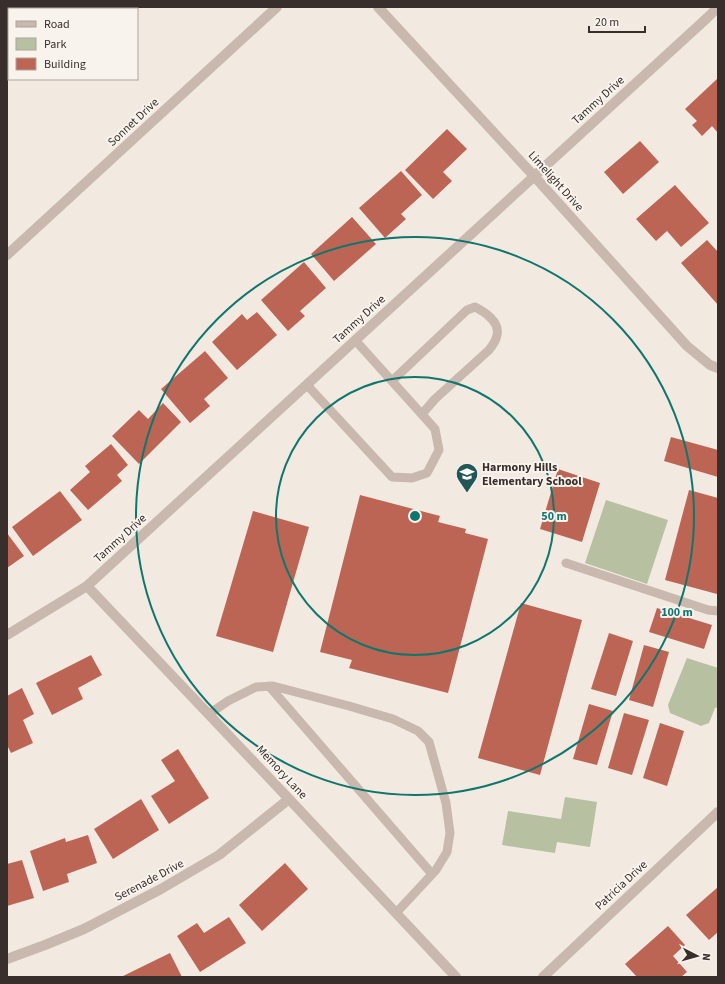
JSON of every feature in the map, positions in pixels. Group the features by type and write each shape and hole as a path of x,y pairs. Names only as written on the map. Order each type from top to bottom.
{"street":[{"name":"Sonnet Drive","path":"7,255 277,7"},
{"name":"Limelight Drive","path":"378,7 534,176 687,346 710,365 718,368"},
{"name":"Tammy Drive","path":"7,635 87,586 718,7"},
{"name":"Memory Lane","path":"87,586 456,977"},
{"name":"Serenade Drive","path":"7,959 84,929 161,889 220,855 289,799"},
{"name":"Patricia Drive","path":"543,977 718,812"}],"lane":[{"path":"392,380 467,310 475,307 482,310 493,321 497,327 498,335 489,350 435,399 422,414"},
{"path":"306,385 392,477 412,478 427,472 439,450 435,429 355,340"},
{"path":"566,563 708,610 718,611"},
{"path":"269,686 432,874"},
{"path":"208,714 228,701 256,687 273,686 393,719 418,731 429,742 446,803 450,833 447,852 432,874 396,913"}],"green space":[{"path":"606,500 668,520 647,584 585,563"},
{"path":"687,658 718,668 718,707 715,708 709,723 701,726 670,713 668,705"},
{"path":"565,797 597,802 590,847 557,842 555,853 502,845 508,811 561,819"}],"building":[{"path":"717,79 718,133 712,126 702,136 692,125 697,121 685,109"},
{"path":"447,129 467,149 443,172 452,181 433,199 405,170"},
{"path":"640,141 659,162 623,194 604,172"},
{"path":"401,171 422,195 401,214 406,219 385,238 359,208"},
{"path":"675,185 709,223 681,247 667,231 656,241 636,219"},
{"path":"352,217 376,244 334,281 311,254"},
{"path":"707,240 718,252 718,305 681,263"},
{"path":"304,262 326,288 300,311 305,316 288,331 261,300"},
{"path":"257,312 277,335 237,370 212,342 242,314 247,320"},
{"path":"205,351 228,378 204,399 210,406 190,423 161,389"},
{"path":"163,403 181,422 139,464 112,436 139,410 148,419"},
{"path":"671,437 718,450 718,477 664,461"},
{"path":"111,444 128,465 117,475 122,481 88,510 70,490 90,472 85,466"},
{"path":"558,469 600,483 582,542 540,529"},
{"path":"689,490 718,498 717,594 665,580"},
{"path":"60,491 82,520 33,556 12,527"},
{"path":"360,495 440,516 438,522 466,529 465,533 488,539 448,693 349,668 352,660 320,652"},
{"path":"253,511 309,527 273,652 216,636"},
{"path":"7,533 24,556 7,568"},
{"path":"521,603 582,620 540,775 478,758"},
{"path":"657,608 712,625 704,649 649,632"},
{"path":"609,633 633,641 616,696 591,689"},
{"path":"644,645 669,652 653,707 629,700"},
{"path":"91,655 102,675 78,688 83,699 52,715 36,683"},
{"path":"22,688 34,714 23,720 33,743 11,753 7,745 7,696"},
{"path":"589,704 613,711 597,765 573,759"},
{"path":"624,713 649,720 632,775 608,768"},
{"path":"660,723 684,731 667,786 643,778"},
{"path":"178,749 209,798 169,824 151,796 175,781 161,760"},
{"path":"141,799 159,830 113,859 94,829"},
{"path":"88,835 97,863 67,874 69,882 43,891 30,851 65,838 66,842"},
{"path":"22,860 34,898 7,906 7,864"},
{"path":"285,863 308,889 262,931 239,905"},
{"path":"718,887 718,932 709,940 686,915"},
{"path":"229,917 246,943 200,972 177,936 197,923 204,933"},
{"path":"668,926 685,945 673,956 687,972 681,977 637,977 625,964"},
{"path":"170,953 182,977 121,977"}],"place":[{"name":"Harmony Hills Elementary School","path":"467,494"}]}
